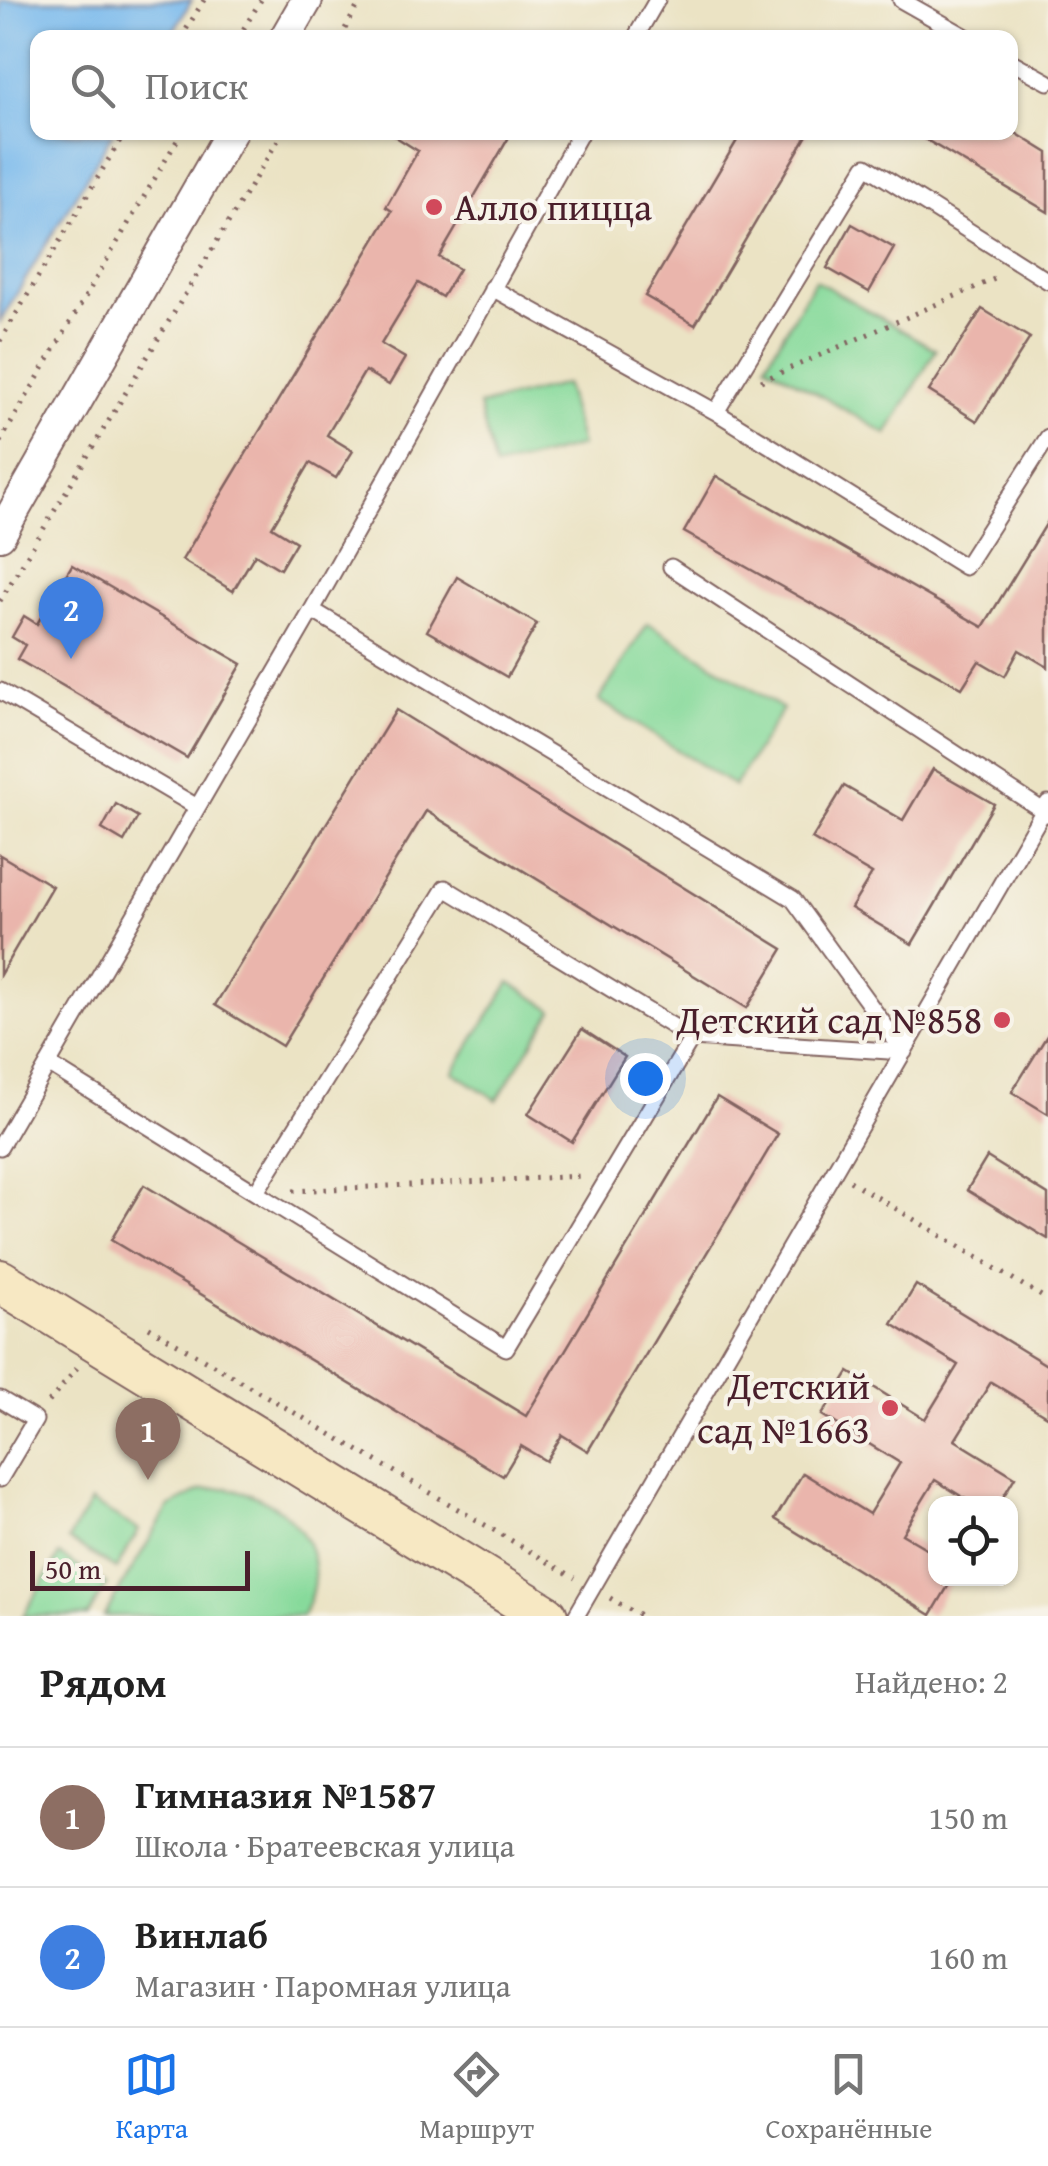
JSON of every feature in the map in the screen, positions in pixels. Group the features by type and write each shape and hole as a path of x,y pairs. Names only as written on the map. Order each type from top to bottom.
{"street":[{"path":"289,30 306,0"},
{"path":"0,535 226,140"},
{"path":"0,1281 546,1616"}],"lane":[{"path":"640,30 657,0"},
{"path":"901,0 954,30"},
{"path":"1018,65 1048,82"},
{"path":"0,1147 312,610 576,140"},
{"path":"716,412 866,166 1048,281"},
{"path":"492,288 716,412 965,567 1048,437"},
{"path":"576,1616 1046,809 671,567"},
{"path":"312,610 792,899 904,1052"},
{"path":"0,691 197,807"},
{"path":"256,1192 445,888 692,1038 904,1052"},
{"path":"48,1064 506,1348 692,1038"},
{"path":"0,1399 35,1420 0,1479"}],"path":[{"path":"187,30 204,0"},
{"path":"243,30 260,0"},
{"path":"345,30 362,0"},
{"path":"0,341 119,140"},
{"path":"0,442 177,140"},
{"path":"0,602 279,140"},
{"path":"725,396 1024,266"},
{"path":"834,1172 1048,1300"},
{"path":"256,1192 610,1175"},
{"path":"136,1319 640,1616"},
{"path":"35,1420 86,1357"}],"green space":[{"path":"815,280 936,350 887,434 766,364"},
{"path":"565,384 581,446 495,468 479,406"},
{"path":"648,623 783,709 734,786 599,700"},
{"path":"510,982 553,1010 497,1100 453,1072"},
{"path":"226,1488 270,1503 302,1532 311,1550 314,1571 312,1593 302,1616 104,1616 169,1507 202,1490"},
{"path":"91,1502 139,1530 116,1569 68,1540"},
{"path":"59,1555 107,1584 88,1616 23,1616"}],"water":[{"path":"0,0 192,0 174,30 30,30 30,140 109,140 0,322"}],"building":[{"path":"1018,134 1048,153 1048,212 926,140 1018,140"},
{"path":"401,140 507,140 439,257 459,269 442,297 418,283 381,344 405,358 389,385 365,371 327,435 353,451 336,478 310,463 272,527 296,542 280,569 255,554 233,591 182,560 392,211 386,207 418,151"},
{"path":"737,140 804,140 695,325 645,296"},
{"path":"852,224 894,248 869,292 827,268"},
{"path":"982,309 1030,338 977,421 929,391"},
{"path":"716,476 983,627 1048,521 1048,667 1019,650 1005,676 979,661 962,688 684,532"},
{"path":"72,565 242,664 187,758 17,659 25,645 12,637 24,616 37,624"},
{"path":"457,577 537,624 507,677 427,631"},
{"path":"396,710 783,949 747,1008 426,811 282,1046 215,1005"},
{"path":"933,769 994,804 912,944 851,908 872,874 812,839 844,786 903,820"},
{"path":"116,804 138,817 124,842 102,829"},
{"path":"0,855 52,886 0,975"},
{"path":"582,1029 625,1057 572,1142 528,1114"},
{"path":"1048,1034 1048,1114 1012,1092"},
{"path":"717,1097 778,1134 588,1451 562,1435 546,1461 521,1446 503,1476 111,1240 144,1185 526,1416"},
{"path":"987,1157 1048,1195 1048,1239 967,1190"},
{"path":"916,1285 1048,1366 1048,1417 991,1382 955,1440 1015,1477 1004,1496 961,1496 935,1480 902,1534 928,1549 928,1586 948,1586 931,1615 775,1519 803,1473 869,1514 900,1463 822,1415 849,1372 925,1419 958,1365 892,1324"}],"place":[{"name":"Алло пицца","path":"434,207"},
{"name":"Винлаб","path":"71,659"},
{"name":"Детский сад №858","path":"1002,1020"},
{"name":"Детский сад №1663","path":"890,1408"},
{"name":"Гимназия №1587","path":"148,1480"}]}
